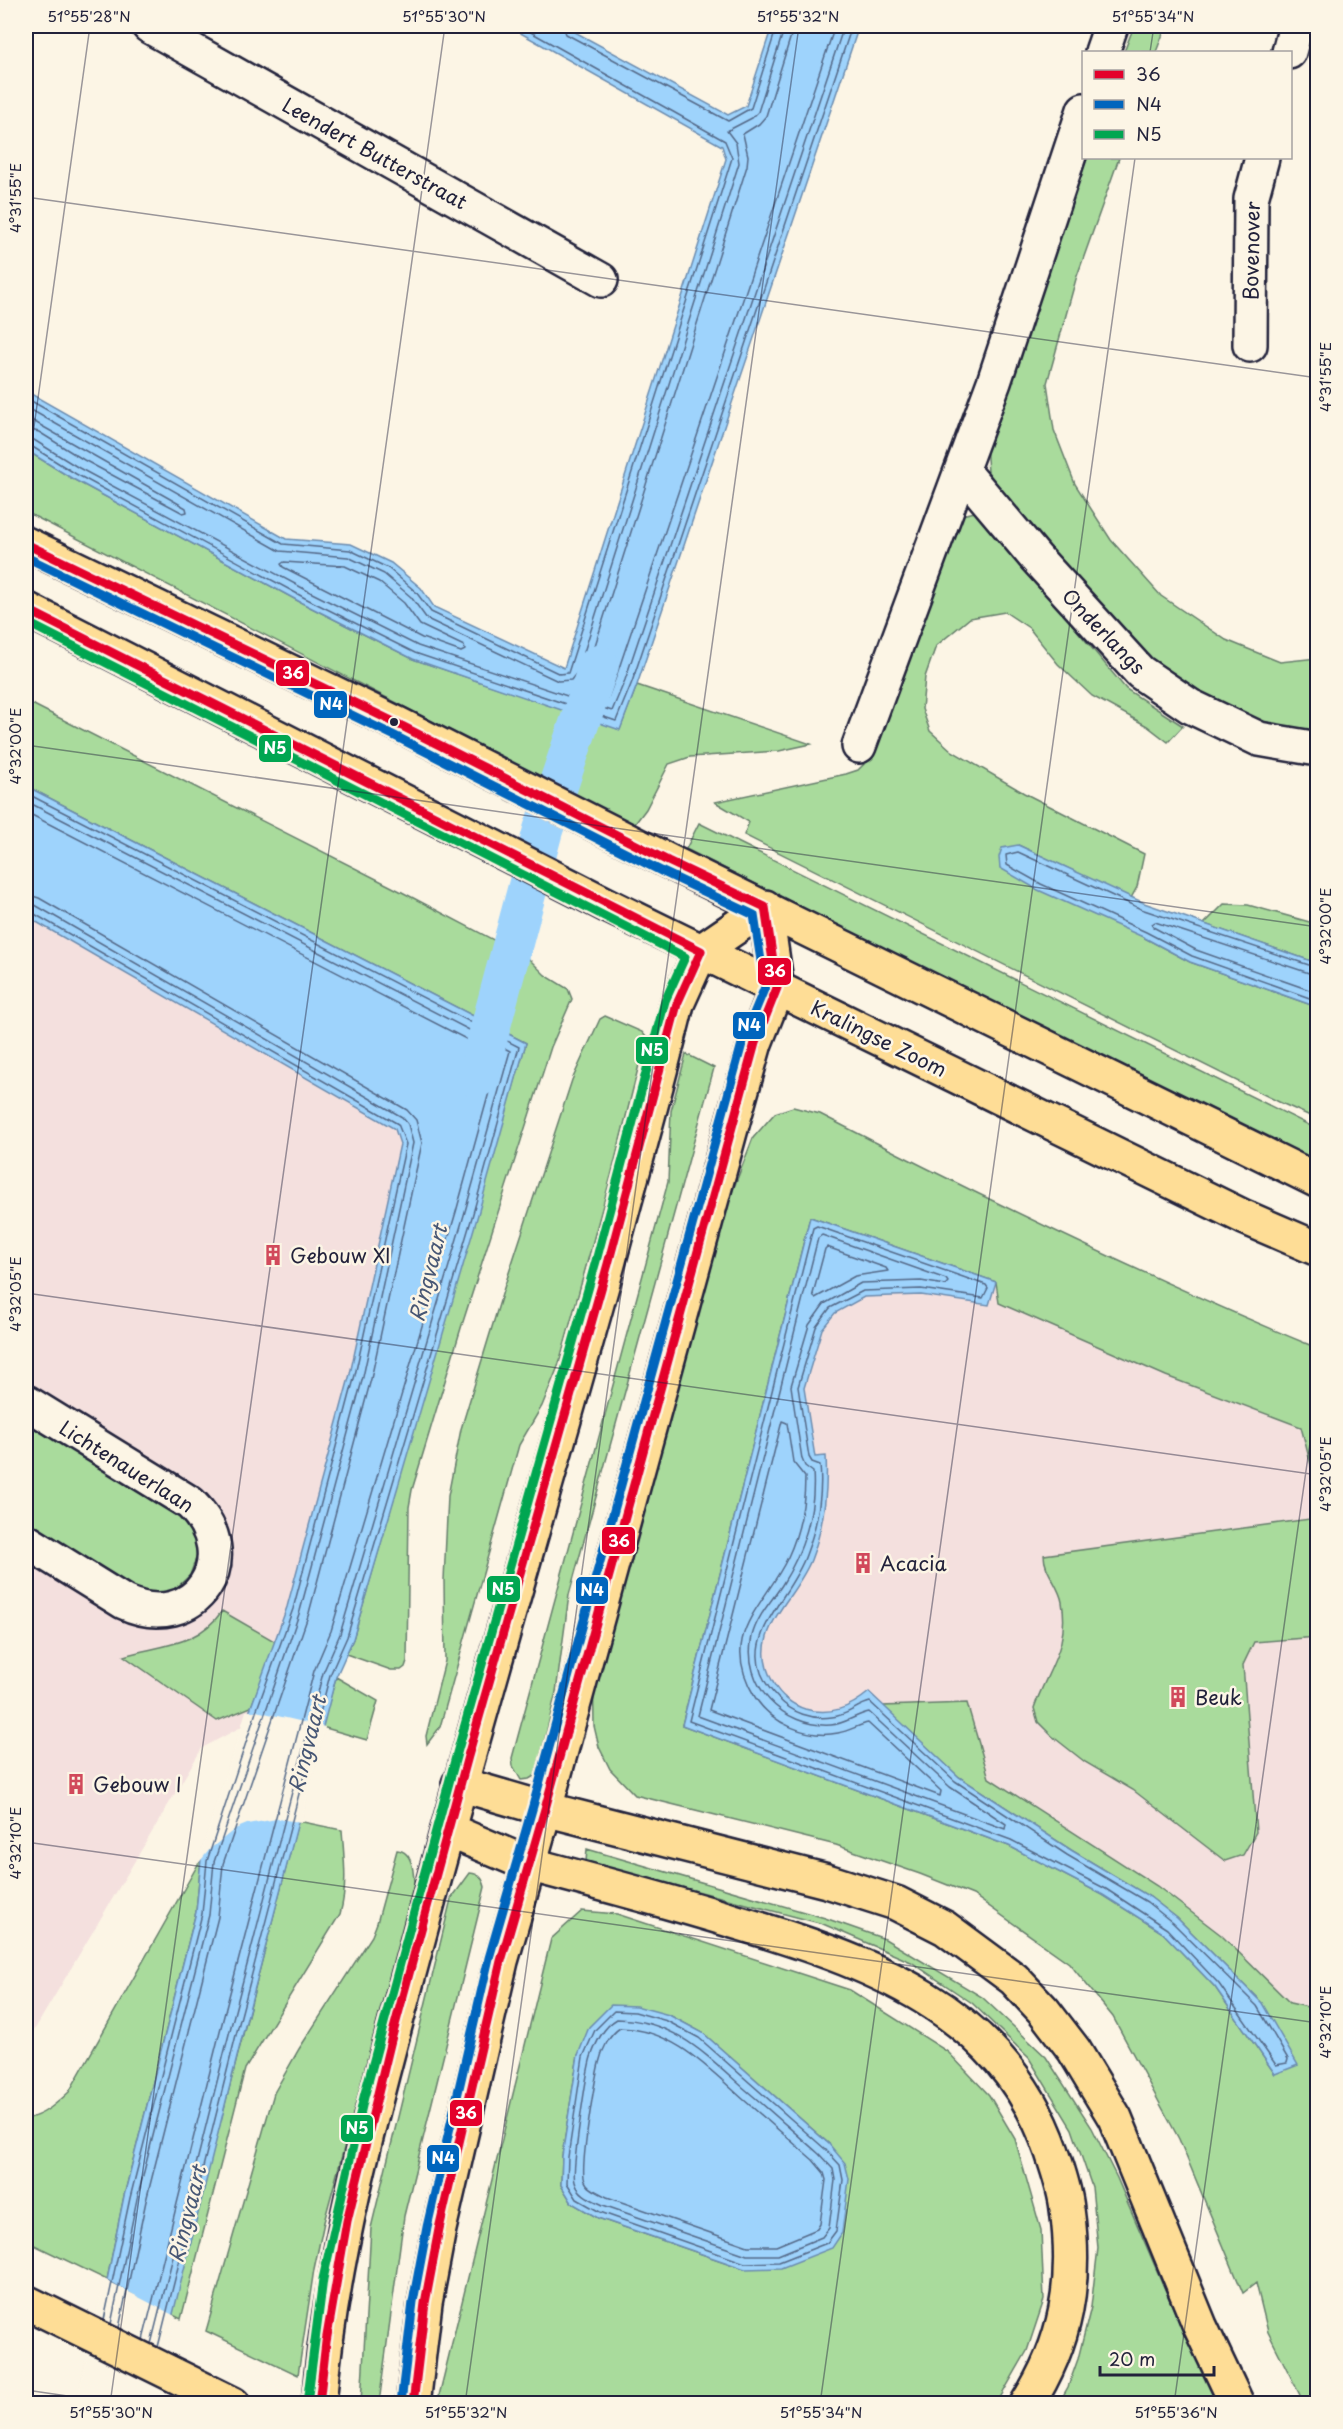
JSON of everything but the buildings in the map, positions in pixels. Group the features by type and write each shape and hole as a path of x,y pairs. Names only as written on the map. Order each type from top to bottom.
{"main road":[{"path":"26,544 398,724 668,861 1317,1181"},
{"name":"Kralingse Zoom","path":"26,609 609,906 1244,1217 1317,1249"},
{"path":"319,2403 332,2296 356,2176 459,1784 571,1395 677,1004 701,951 765,907"},
{"path":"413,2403 425,2303 439,2229 501,1961 545,1809 755,1043 777,988 765,907"},
{"path":"459,1784 545,1809 827,1881 896,1903 945,1928 1014,1979 1044,2011 1074,2050 1114,2118 1200,2326 1237,2403"},
{"path":"448,1830 528,1864 829,1951 891,1977 948,2013 983,2043 1010,2071 1033,2107 1048,2142 1065,2193 1071,2237 1071,2280 1062,2332 1042,2381 1028,2403"},
{"path":"26,2302 233,2403"}],"street":[{"name":"Leendert Butterstraat","path":"149,26 601,280"},
{"path":"1102,51 1111,26"},
{"path":"1289,51 1296,26"},
{"path":"859,746 963,470 1082,113"},
{"name":"Bovenover","path":"1250,345 1251,199 1262,159"},
{"name":"Onderlangs","path":"963,470 1036,558 1140,672 1190,706 1259,739 1317,749"},
{"name":"Lichtenauerlaan","path":"26,1402 190,1503 203,1516 212,1531 216,1549 207,1584 196,1596 169,1610 153,1611 124,1602 26,1541"}],"shaded area":[{"path":"26,883 434,1118 271,1711 202,1748 26,2044"},
{"path":"819,1158 1317,1354 1317,2200 1087,1907 639,1741"}],"green space":[{"path":"1134,26 1166,26 1156,51 1124,51"},
{"path":"1087,159 1119,159 1076,279 1047,383 1054,430 1075,484 1111,540 1161,596 1226,640 1280,662 1317,658 1317,732 1289,730 1254,720 1193,691 1146,657 1005,497 988,472 986,443"},
{"path":"26,450 73,479 302,603 413,659 620,729 637,685 811,744 779,751 690,757 669,764 646,809 634,825 26,512"},
{"path":"975,512 1009,549 1126,689 1183,726 1168,742 1147,726 1092,696 1058,664 1029,628 1005,612 970,618 936,646 925,677 922,709 930,731 952,751 1024,793 1144,854 1137,887 1131,898 1018,845 1143,937 1190,962 1317,1007 1317,1119 744,835 749,822 715,802 846,774 858,770 864,764 962,515"},
{"path":"26,701 528,958 545,975 568,989 572,999 551,1047 412,1490 409,1507 407,1661 401,1670 391,1670 346,1654 353,1639 526,1043 26,786"},
{"path":"699,823 1317,1129 1317,1162 1236,1125 686,849"},
{"path":"1224,904 1248,905 1317,924 1317,963 1204,924"},
{"path":"605,1016 642,1032 646,1037 611,1176 559,1364 542,1406 519,1445 440,1727 427,1744 426,1736 445,1661 444,1580 448,1496 461,1429 503,1291 572,1080 600,1019"},
{"path":"686,1054 714,1068 569,1595 556,1692 536,1775 521,1780 513,1766 512,1758 668,1182 671,1111"},
{"path":"793,1107 820,1114 1066,1236 1191,1294 1317,1348 1317,1488 1301,1427 1166,1376 999,1303 996,1282 810,1217 682,1725 1009,1846 1103,1895 1163,1933 1215,1987 1275,2074 1262,2003 1177,1918 1150,1897 1071,1850 959,1777 883,1706 967,1703 989,1778 1157,1886 1221,1935 1290,2003 1317,2009 1317,2403 1304,2403 1268,2332 1256,2283 1243,2293 1179,2139 1113,2017 1069,1963 973,1895 920,1874 836,1845 635,1795 610,1769 599,1747 594,1726 593,1656 701,1273 753,1138 775,1113"},
{"path":"26,1415 188,1514 201,1544 190,1575 169,1595 136,1595 26,1527"},
{"path":"1317,1518 1317,1637 1254,1642 1243,1665 1256,1832 1243,1855 1225,1861 1133,1790 1085,1762 1038,1722 1034,1708 1056,1658 1064,1618 1062,1602 1046,1567 1044,1555"},
{"path":"222,1611 276,1642 251,1707 217,1721 124,1656 190,1638 212,1623"},
{"path":"336,1677 378,1701 367,1740 322,1727"},
{"path":"298,1821 342,1830 345,1872 340,1914 245,2069 181,2319 171,2314"},
{"path":"587,1849 825,1918 885,1939 982,1997 1046,2057 1092,2128 1117,2178 1186,2338 1221,2403 1059,2403 1068,2387 1078,2359 1091,2307 1098,2248 1092,2187 1072,2129 1029,2058 972,2003 911,1962 823,1924 586,1862"},
{"path":"397,1850 403,1851 410,1859 414,1889 324,2222 314,2269 298,2375 206,2331 274,2093 299,2049 372,1936"},
{"path":"201,1859 196,1912 124,2196 107,2280 26,2241 26,2119 44,2112 69,2092"},
{"path":"470,1873 480,1877 485,1887 404,2216 379,2403 361,2403 371,2228 451,1899"},
{"path":"582,1911 617,1914 850,1990 948,2052 989,2095 1015,2139 1041,2230 1044,2300 1027,2351 997,2403 437,2404 551,1939","holes":["669,2015 703,2033 829,2144 745,2269 598,2218 572,2203 561,2185 562,2156 578,2055"]}],"water":[{"path":"508,26 564,26 728,115 746,106 772,26 859,26 620,730 413,659 302,603 73,479 26,450 26,391 286,539 351,544 391,563 421,588 434,607 564,668 726,159 722,146"},
{"name":"Ringvaart","path":"26,786 526,1043 353,1639 336,1677 242,2037 172,2318 107,2280 124,2196 196,1912 201,1859 287,1607 350,1374 400,1144 395,1129 26,916"},
{"path":"1018,845 1144,903 1317,963 1317,1007 1190,962 1143,937 1038,890 1000,868 999,857 1002,848"},
{"path":"810,1217 996,1282 989,1305 921,1295 864,1297 835,1313 822,1329 804,1388 815,1457 826,1456 824,1509 811,1560 768,1634 765,1649 766,1666 774,1684 791,1702 805,1709 823,1712 847,1706 869,1692 959,1777 1071,1850 1150,1897 1177,1918 1262,2003 1298,2065 1275,2074 1215,1987 1163,1933 1103,1895 1009,1846 682,1725"},
{"path":"611,2005 636,2006 669,2015 703,2033 829,2144 845,2163 849,2179 842,2233 832,2248 781,2268 745,2269 598,2218 572,2203 561,2185 562,2156 578,2055 589,2027"}],"pier":[{"path":"246,1711 256,1711 325,1727 301,1822 277,1819 247,1824 235,1829 210,1849 197,1865"},
{"path":"104,2279 175,2316 154,2404 76,2404"}],"waterway":[{"path":"477,1078 543,830 599,665"}],"transit line":[{"name":"36","path":"26,544 398,724 668,861 765,907 777,988 755,1043 545,1809 501,1961 439,2229 425,2303 413,2404"},
{"name":"N4","path":"26,557 393,735 663,872 754,915 765,987 743,1040 533,1806 489,1958 427,2227 413,2302 401,2403"},
{"name":"36","path":"26,609 701,951 677,1004 608,1264 468,1756 391,2040 347,2221 326,2342 319,2404"},
{"name":"N5","path":"26,622 685,957 665,1001 596,1261 457,1753 364,2097 323,2279 307,2403"}],"place":[{"name":"Gebouw XI","path":"273,1255"},
{"name":"Acacia","path":"863,1563"},
{"name":"Beuk","path":"1178,1697"},
{"name":"Gebouw I","path":"76,1784"}]}
